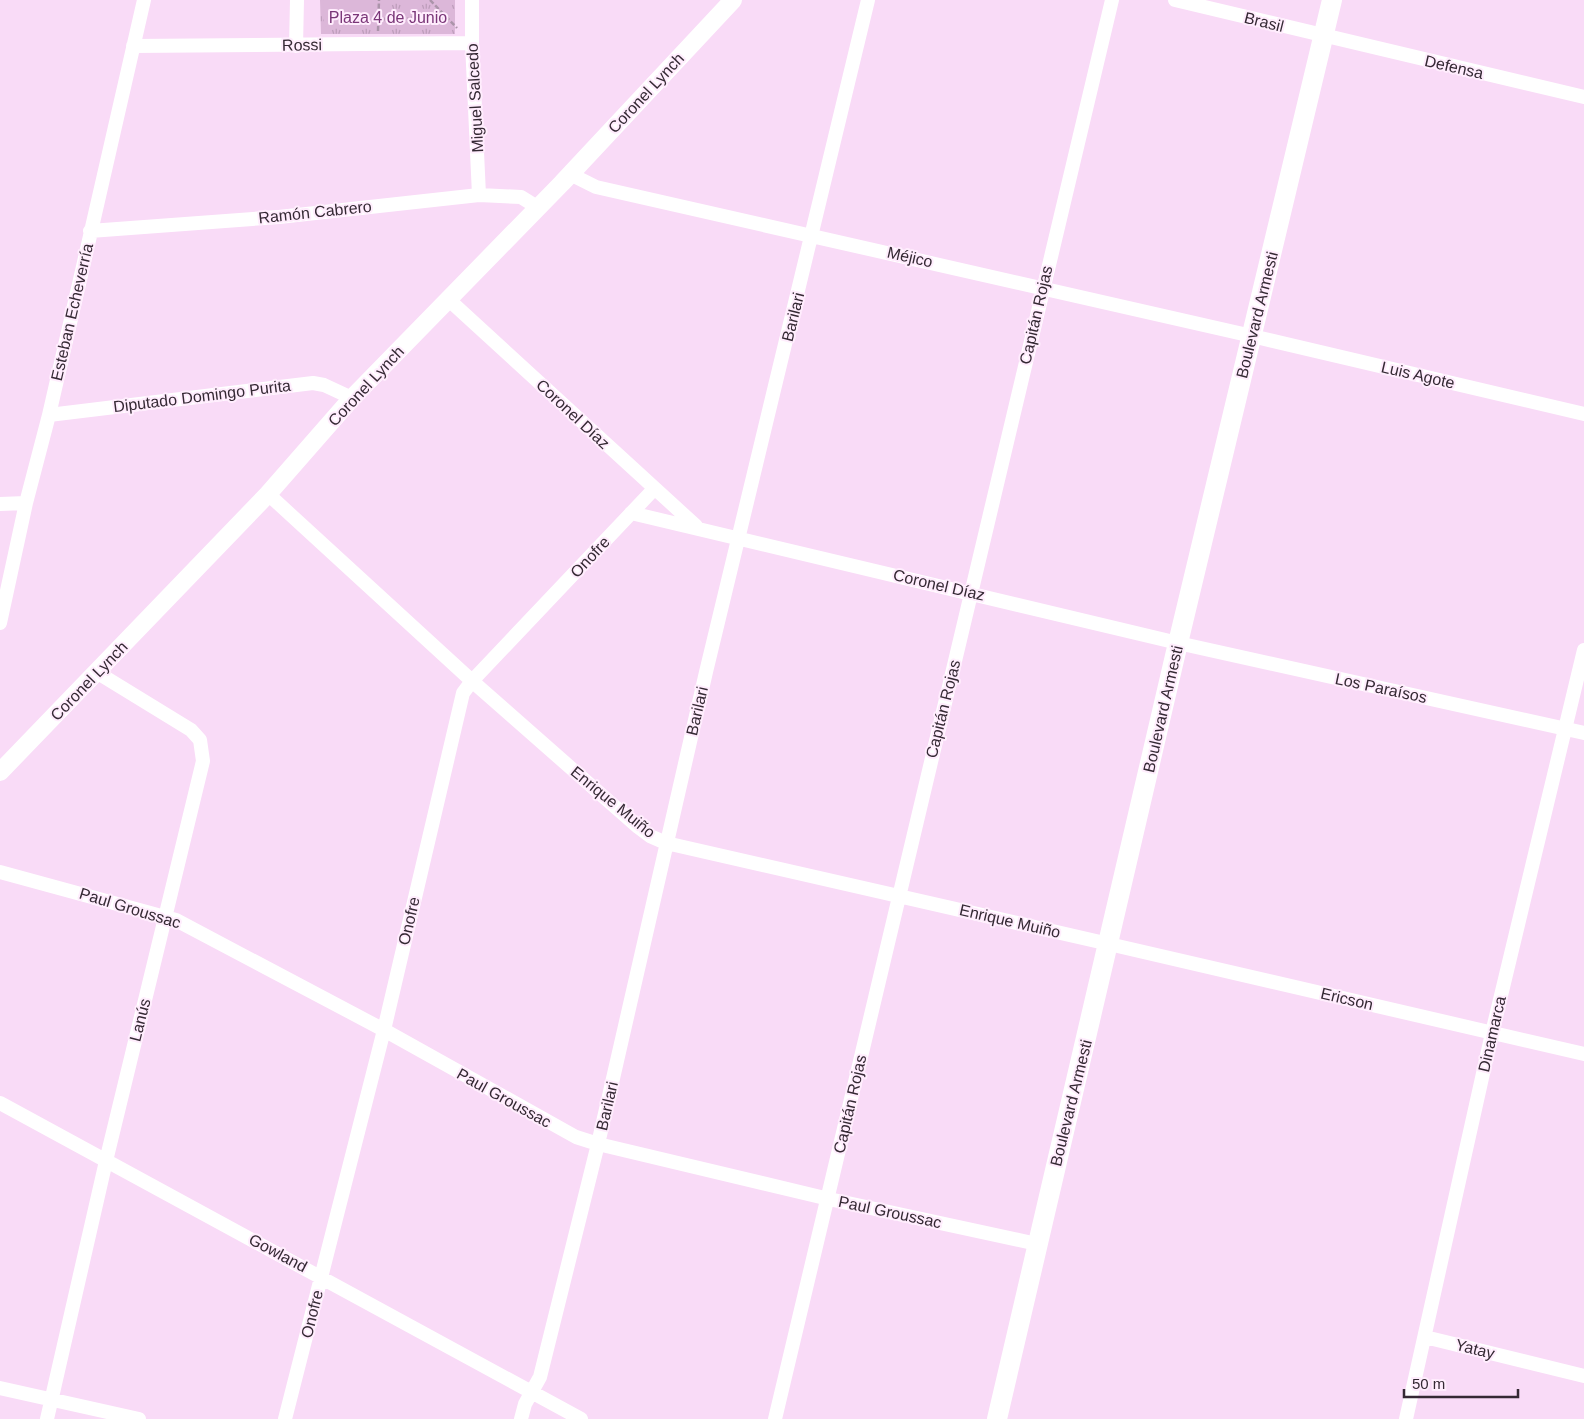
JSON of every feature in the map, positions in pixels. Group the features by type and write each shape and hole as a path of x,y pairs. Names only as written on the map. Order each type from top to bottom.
{"main road":[{"name":"Boulevard Armesti","path":"997,1419 1178,643 1332,0"}],"street":[{"name":"Esteban Echeverría","path":"0,623 26,503 49,415 144,0"},
{"path":"296,46 297,0"},
{"name":"Miguel Salcedo","path":"472,0 472,43 479,195"},
{"name":"Coronel Lynch","path":"0,772 98,673 268,494 352,398 570,174 733,0"},
{"name":"Barilari","path":"521,1419 525,1404 540,1378 598,1144 666,844 868,0"},
{"name":"Capitán Rojas","path":"775,1419 829,1199 898,895 972,592 1042,288 1112,0"},
{"name":"Brasil","path":"1175,0 1324,37"},
{"name":"Defensa","path":"1324,37 1584,97"},
{"name":"Rossi","path":"133,46 472,43"},
{"name":"Méjico","path":"570,174 596,187 1252,336"},
{"name":"Ramón Cabrero","path":"90,231 279,217 479,195 521,197 537,207"},
{"name":"Coronel Díaz","path":"448,299 699,529"},
{"name":"Luis Agote","path":"1252,336 1584,414"},
{"name":"Diputado Domingo Purita","path":"49,415 313,383 324,384 352,398"},
{"name":"Onofre","path":"285,1419 384,1030 460,704 472,681 654,489"},
{"name":"Enrique Muiño","path":"268,494 472,681 638,827 666,844 1109,944"},
{"path":"0,504 26,503"},
{"name":"Coronel Díaz","path":"631,513 972,592 1178,643"},
{"name":"Los Paraísos","path":"1178,643 1584,733"},
{"name":"Dinamarca","path":"1406,1419 1492,1033 1584,650"},
{"name":"Lanús","path":"47,1419 106,1160 203,761 200,740 191,730 98,673"},
{"name":"Paul Groussac","path":"0,872 165,916 384,1030 564,1132 598,1144 829,1199 1037,1244"},
{"name":"Ericson","path":"1109,944 1584,1054"},
{"name":"Gowland","path":"0,1103 581,1419"},
{"name":"Yatay","path":"1425,1337 1584,1376"},
{"path":"0,1388 139,1419"}],"path":[{"path":"377,44 379,0"},
{"path":"430,0 472,43"}],"green space":[{"name":"Plaza 4 de Junio","path":"320,0 455,0 455,34 321,34"},
{"path":"323,0 376,0 377,25 324,27"}]}
